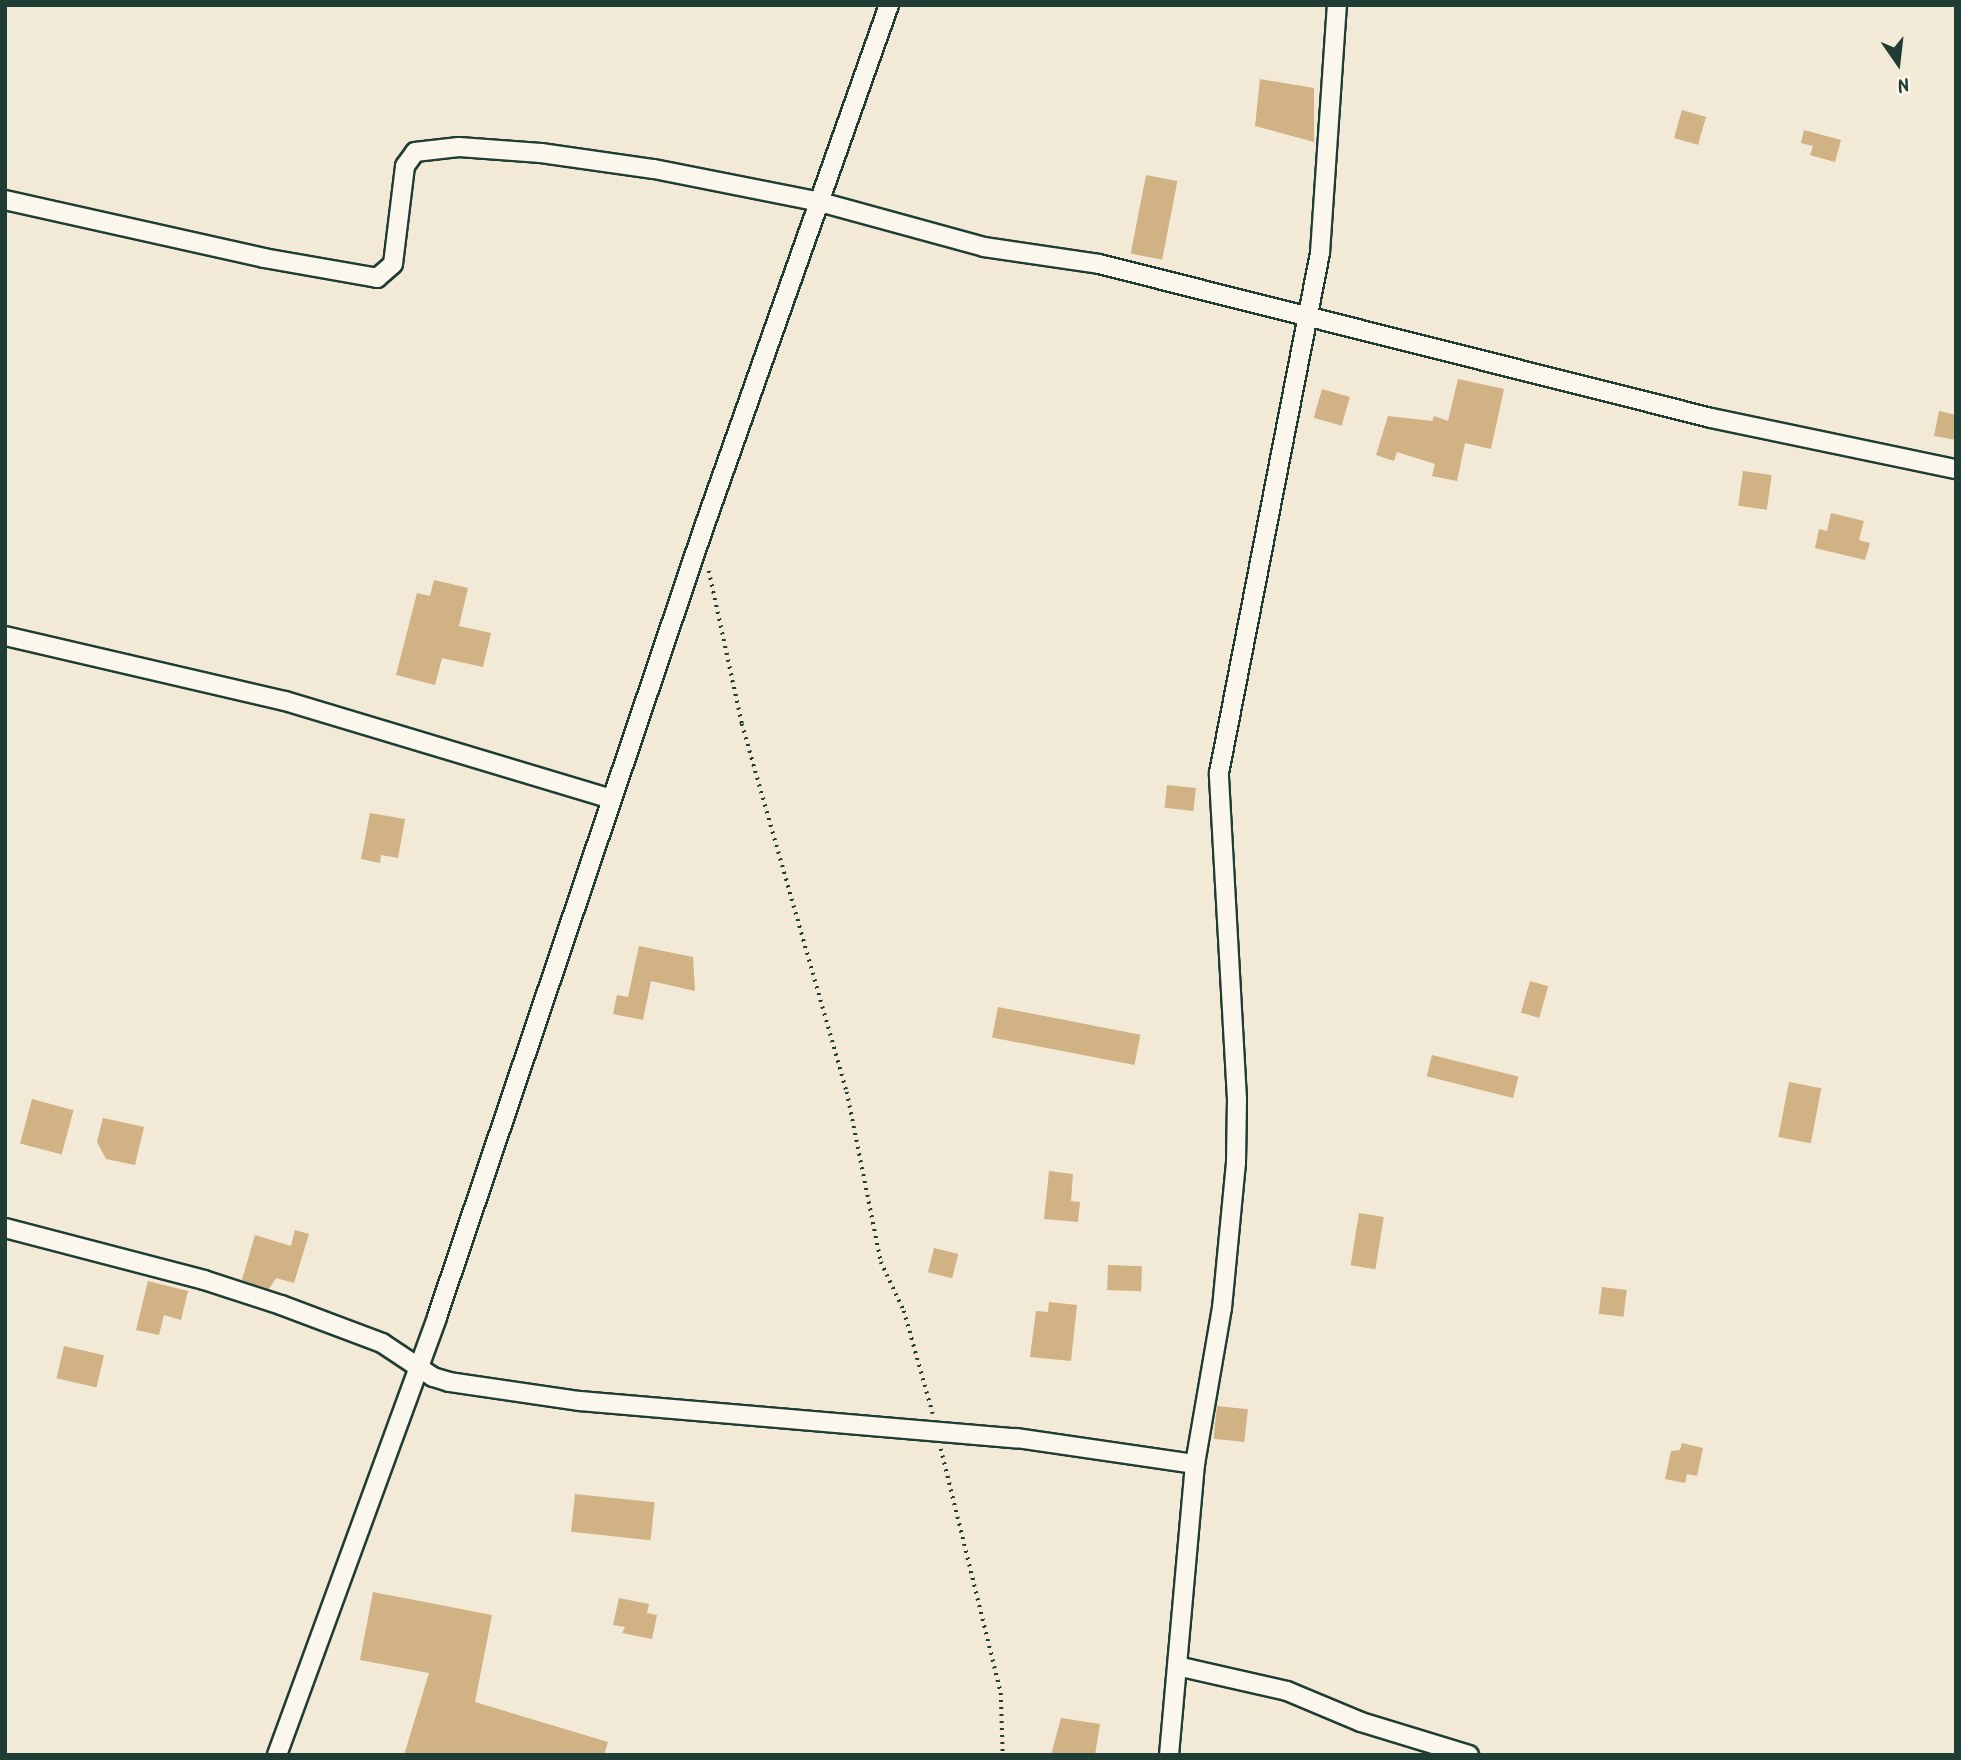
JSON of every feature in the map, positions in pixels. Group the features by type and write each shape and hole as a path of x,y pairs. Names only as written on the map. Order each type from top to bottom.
{"street":[{"path":"277,1755 416,1367 889,5"},
{"path":"1169,1755 1195,1464 1222,1308 1236,1163 1237,1099 1219,773 1229,703 1310,316 1320,253 1337,5"},
{"path":"5,200 366,278 384,275 393,264 405,166 415,152 430,147 591,160 820,202 984,247 1099,264 1711,418 1956,469"},
{"path":"5,636 285,701 612,799"},
{"path":"5,1228 268,1301 365,1336 416,1367 449,1382 580,1401 1016,1438 1195,1464"},
{"path":"1177,1666 1287,1691 1361,1722 1469,1755"}],"path":[{"path":"708,564 712,601 742,724 847,1092 881,1262 904,1311 937,1432 1001,1693 1003,1755"}],"building":[{"path":"1260,79 1314,88 1314,142 1255,126"},
{"path":"1682,110 1706,117 1698,145 1674,138"},
{"path":"1804,130 1841,140 1835,162 1810,155 1813,146 1801,143"},
{"path":"1146,175 1177,181 1162,260 1131,254"},
{"path":"1458,379 1504,389 1491,449 1465,443 1457,481 1432,476 1435,464 1397,452 1394,461 1376,455 1388,416 1432,421 1434,416 1448,421"},
{"path":"1322,389 1350,397 1342,426 1314,418"},
{"path":"1939,411 1956,415 1956,440 1934,436"},
{"path":"1743,471 1772,475 1767,510 1738,506"},
{"path":"1831,513 1864,521 1859,540 1870,543 1865,560 1815,548 1819,529 1827,531"},
{"path":"434,580 468,588 459,626 491,633 483,667 442,658 435,685 396,675 417,593 430,596"},
{"path":"1167,785 1196,788 1193,811 1165,808"},
{"path":"370,813 405,819 398,858 381,855 380,863 361,859"},
{"path":"639,946 693,957 695,991 651,981 643,1020 613,1014 617,995 628,997"},
{"path":"1530,981 1548,986 1539,1018 1521,1013"},
{"path":"998,1007 1140,1035 1134,1065 992,1037"},
{"path":"1432,1055 1518,1077 1513,1098 1427,1076"},
{"path":"1789,1082 1821,1088 1811,1143 1778,1137"},
{"path":"32,1099 74,1110 62,1155 20,1143"},
{"path":"103,1118 144,1127 135,1165 106,1159 97,1142"},
{"path":"1049,1171 1073,1174 1071,1201 1080,1202 1078,1222 1044,1219"},
{"path":"1359,1213 1384,1217 1375,1269 1351,1265"},
{"path":"295,1230 309,1234 294,1283 276,1278 269,1289 242,1280 255,1235 291,1246"},
{"path":"934,1248 958,1254 952,1278 928,1272"},
{"path":"1108,1265 1142,1266 1141,1291 1107,1290"},
{"path":"148,1281 188,1291 181,1320 164,1315 159,1335 136,1330"},
{"path":"1602,1287 1627,1290 1624,1317 1599,1314"},
{"path":"1049,1302 1077,1305 1071,1361 1030,1357 1036,1311 1048,1312"},
{"path":"64,1346 104,1355 97,1387 57,1378"},
{"path":"1217,1406 1248,1409 1244,1442 1214,1439"},
{"path":"1682,1443 1703,1448 1697,1476 1687,1474 1685,1483 1665,1479 1671,1451 1680,1450"},
{"path":"575,1494 655,1502 651,1540 571,1532"},
{"path":"373,1592 492,1615 475,1702 608,1742 604,1755 404,1755 429,1673 360,1660"},
{"path":"619,1598 649,1604 647,1613 657,1615 652,1639 622,1633 625,1627 613,1625"},
{"path":"1061,1718 1100,1724 1095,1755 1051,1755"}]}
